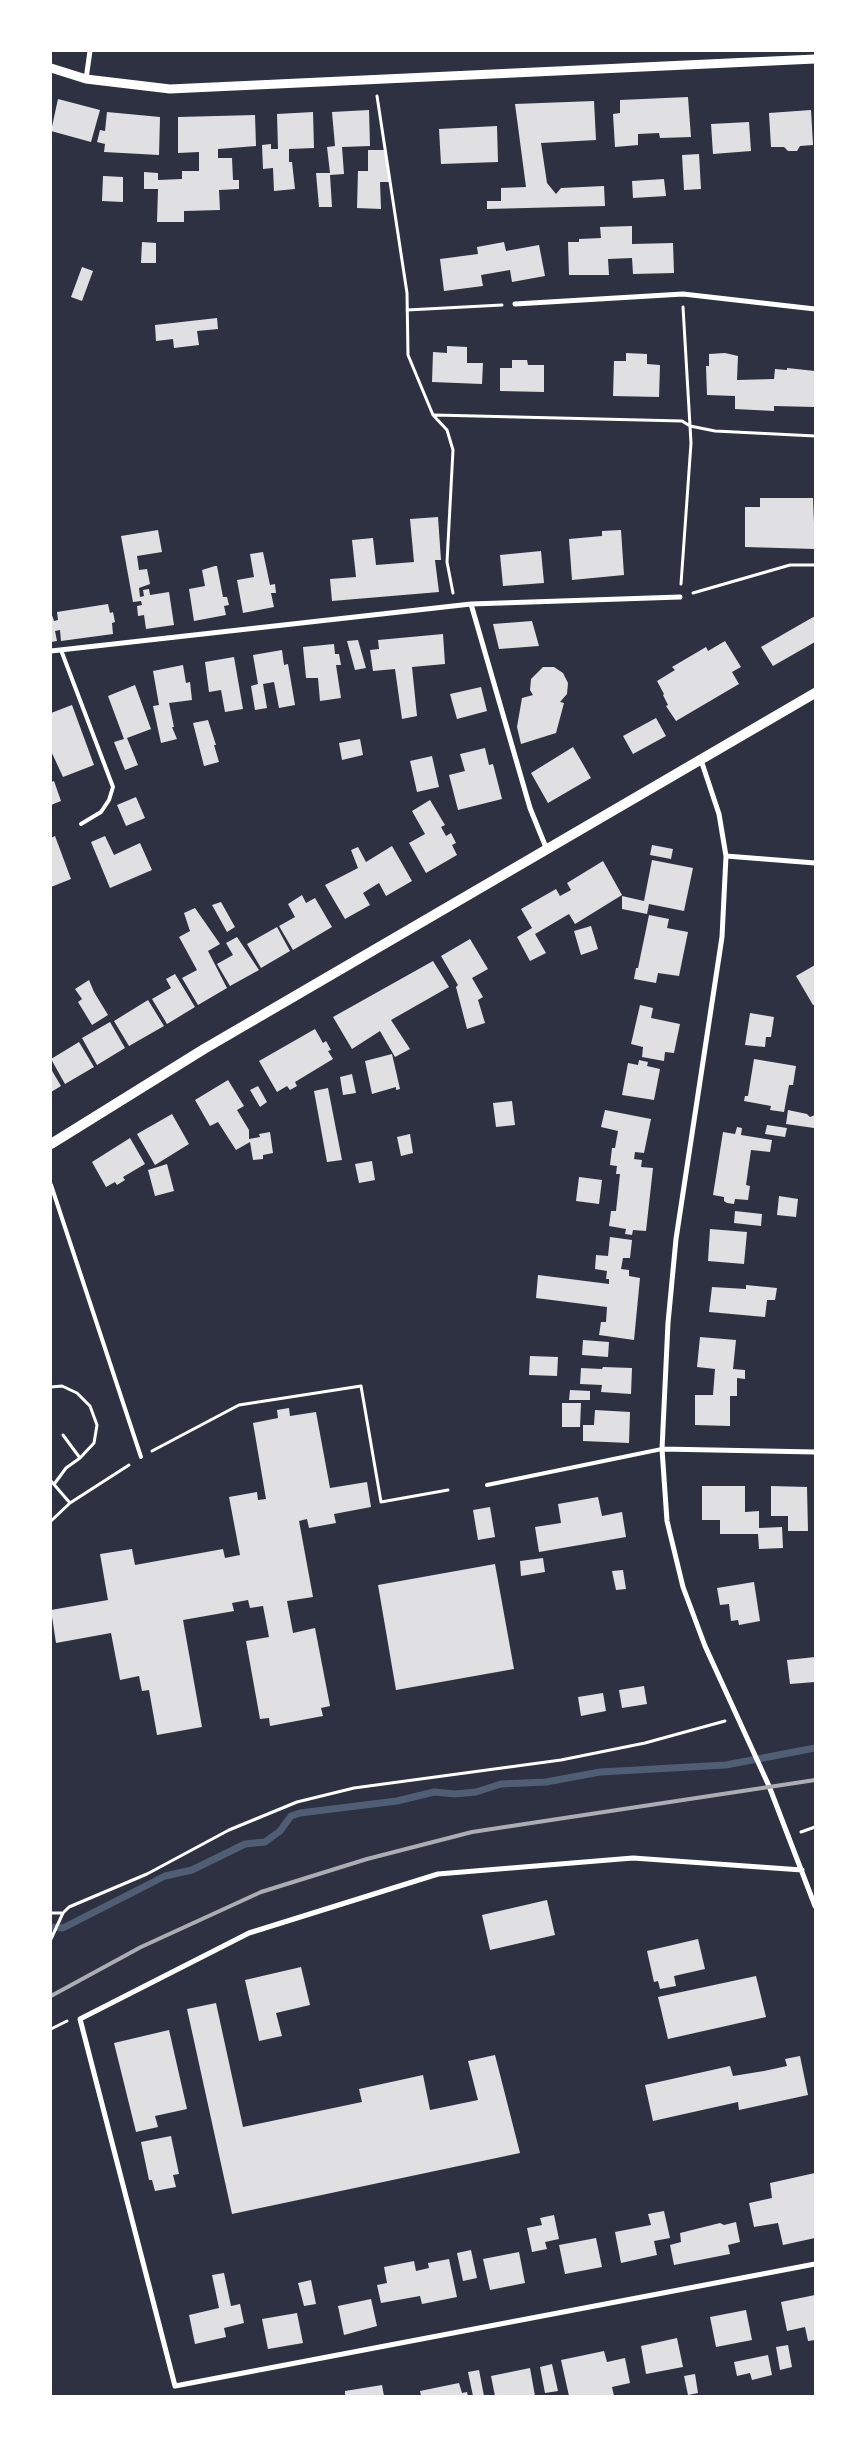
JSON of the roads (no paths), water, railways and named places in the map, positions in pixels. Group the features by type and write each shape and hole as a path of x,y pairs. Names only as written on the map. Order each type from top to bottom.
{"main road":[{"path":"51,1144 204,1048 547,851 815,693"}],"street":[{"path":"86,79 90,51"},
{"path":"51,68 86,79 170,90 815,59"},
{"path":"515,304 683,294 815,309"},
{"path":"51,652 471,604 680,597"},
{"path":"471,604 530,808 547,851"},
{"path":"701,760 719,814 726,856 722,937 676,1239 668,1323 662,1449 667,1521 683,1587 705,1646 763,1773 815,1906"},
{"path":"726,856 815,863"},
{"path":"662,1449 815,1452"},
{"path":"802,1870 633,1858 438,1874 249,1933 80,2019 175,2386 815,2264"}],"lane":[{"path":"61,650 113,787 109,800 101,812 81,824"},
{"path":"51,1185 141,1457"},
{"path":"487,1485 662,1449"}],"waterway":[{"path":"51,1927 63,1928 165,1876 192,1870 245,1844 265,1842 280,1831 291,1816 300,1813 397,1801 434,1792 455,1794 476,1792 501,1784 546,1782 600,1772 726,1765 815,1748"}],"railway":[{"path":"51,1996 141,1947 261,1892 367,1859 472,1832 815,1780"}]}
